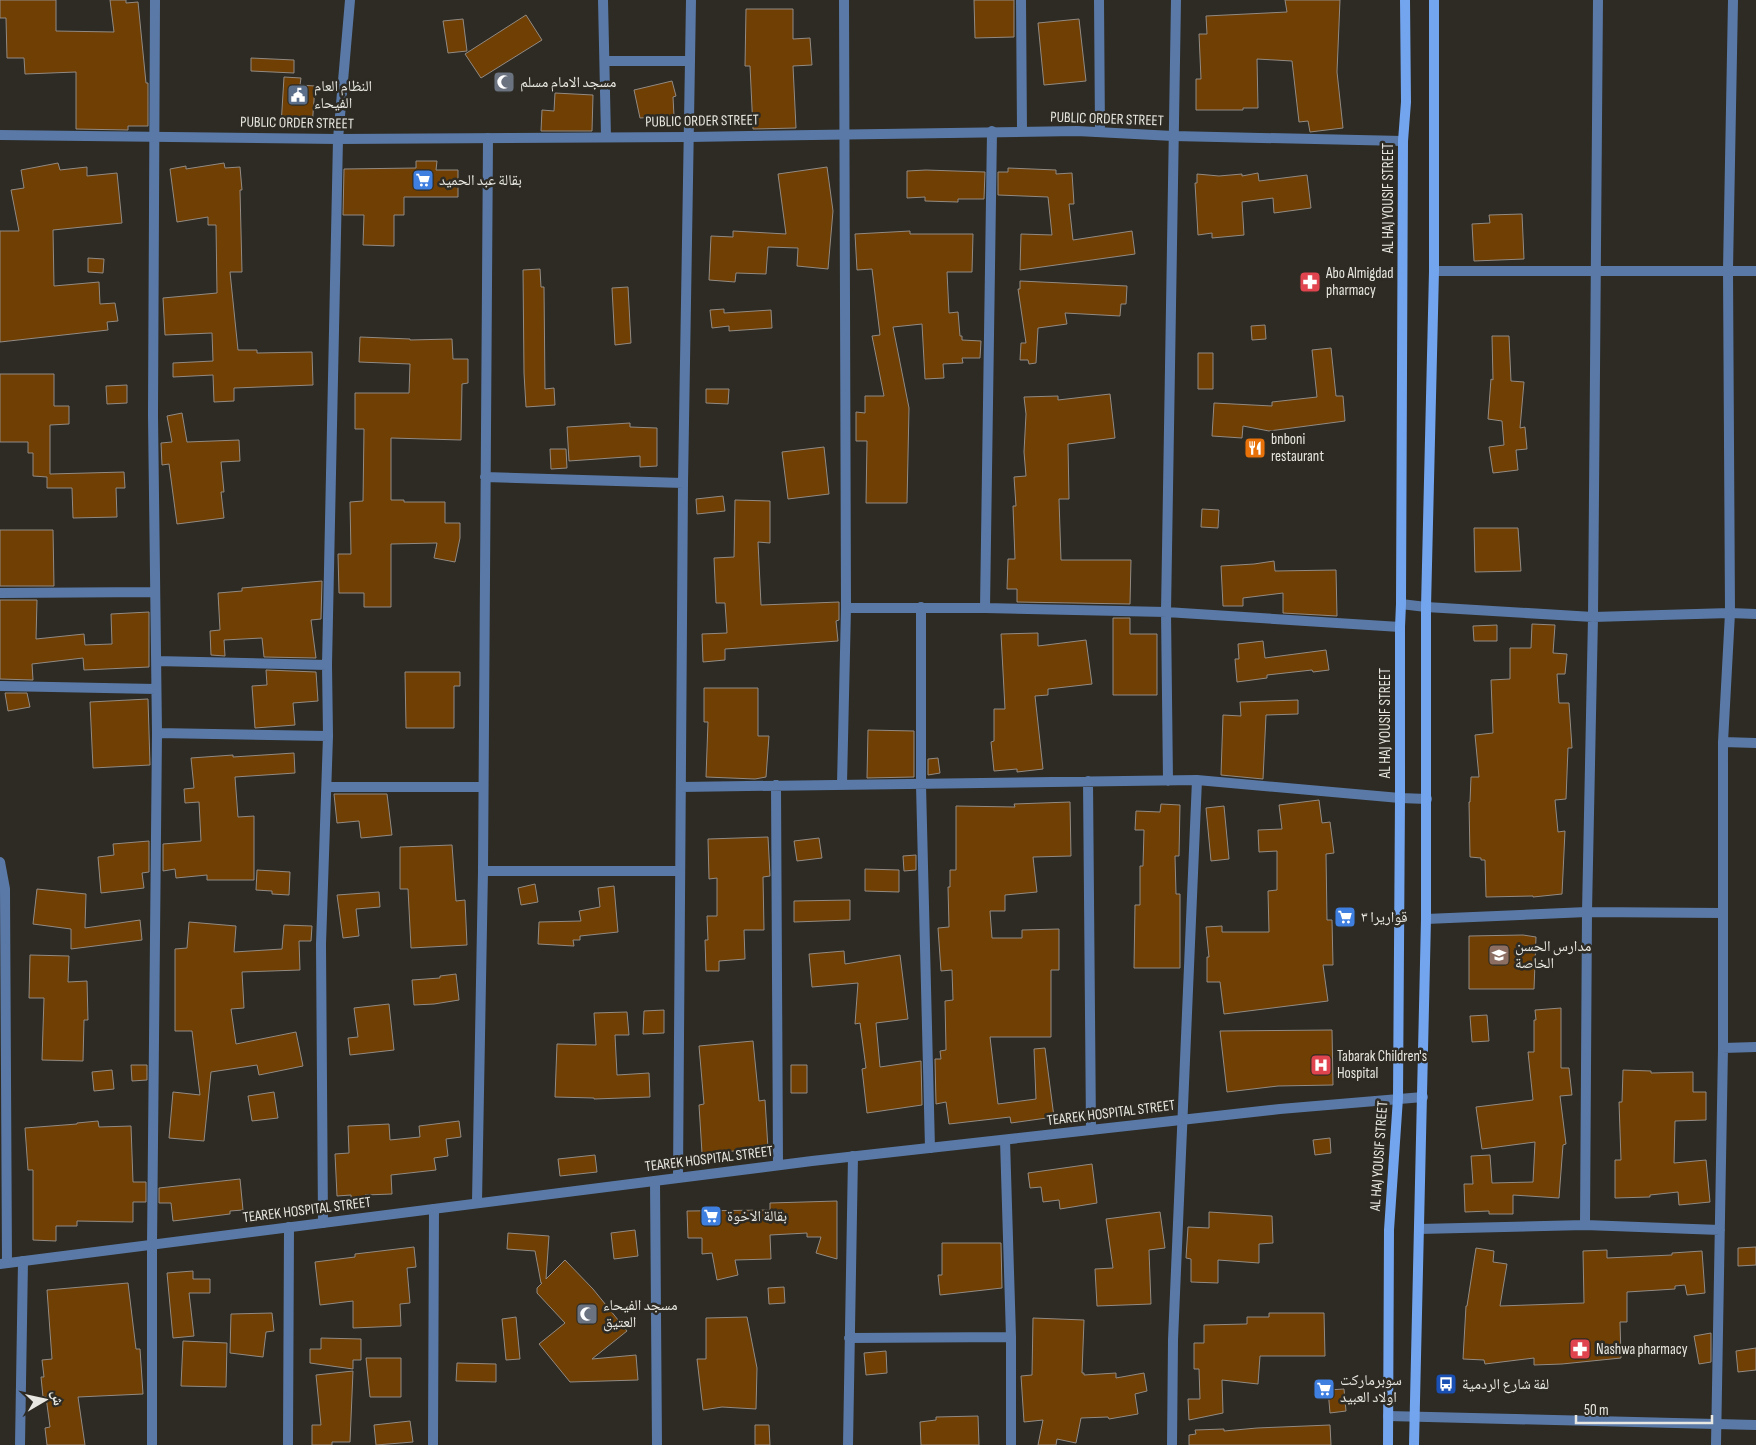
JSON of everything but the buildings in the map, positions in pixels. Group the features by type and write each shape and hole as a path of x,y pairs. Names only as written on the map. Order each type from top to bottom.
{"main road":[{"name":"AL HAJ YOUSIF STREET","path":"1388,1445 1389,1230 1398,1098 1400,627 1404,141 1406,102 1405,0"},
{"path":"1414,1445 1426,919 1426,607 1434,271 1434,0"}],"street":[{"path":"152,1445 157,733 153,415 155,0"},
{"path":"323,1223 321,944 328,736 327,665 338,139 350,0"},
{"path":"603,0 606,137"},
{"path":"678,1177 683,483 691,0"},
{"path":"842,784 846,608 844,0"},
{"path":"1022,0 1022,131"},
{"path":"1100,0 1100,132"},
{"path":"1168,780 1166,612 1176,0"},
{"path":"1585,1225 1587,912 1593,617 1598,0"},
{"path":"1716,1445 1723,1048 1723,742 1730,613 1728,270 1733,0"},
{"path":"605,61 690,61"},
{"path":"985,608 992,131"},
{"name":"PUBLIC ORDER STREET","path":"0,134 338,139 689,137 1022,131 1404,141"},
{"path":"477,1202 483,871 488,138"},
{"path":"1434,271 1756,271"},
{"path":"485,477 683,483"},
{"path":"0,593 155,592"},
{"path":"1401,604 1593,617 1756,614"},
{"path":"846,608 921,607 1166,612 1400,627"},
{"path":"921,607 921,784 930,1148"},
{"path":"156,661 327,665"},
{"path":"0,686 156,689"},
{"path":"157,733 328,736"},
{"path":"1723,742 1756,743"},
{"path":"681,787 1196,780 1427,799"},
{"path":"1172,1445 1173,1340 1196,780"},
{"path":"1088,781 1091,1130"},
{"path":"776,785 778,1165"},
{"path":"326,787 483,787"},
{"path":"0,862 5,899 4,1263"},
{"path":"483,871 680,871"},
{"path":"1426,919 1587,912 1723,913"},
{"path":"1723,1048 1756,1047"},
{"name":"TEAREK HOSPITAL STREET","path":"4,1263 853,1156 1182,1120 1423,1097"},
{"path":"1005,1140 1011,1337 1011,1445"},
{"path":"848,1445 853,1156"},
{"path":"655,1181 657,1445"},
{"path":"434,1209 434,1445"},
{"path":"1418,1229 1585,1225 1720,1230"},
{"path":"288,1445 289,1227"},
{"path":"20,1445 23,1261"},
{"path":"849,1338 1011,1337"},
{"path":"1388,1416 1756,1425"}],"place":[{"name":"مسجد الامام مسلم","path":"504,82"},
{"name":"النظام العام الفيحاء","path":"298,95"},
{"name":"بقالة عبد الحميد","path":"423,180"},
{"name":"Abo Almigdad pharmacy","path":"1310,282"},
{"name":"bnboni restaurant","path":"1255,448"},
{"name":"قواريرا ٣","path":"1345,917"},
{"name":"مدارس الحسن الخاصة","path":"1499,955"},
{"name":"Tabarak Children's Hospital","path":"1321,1065"},
{"name":"بقالة الاخوة","path":"711,1216"},
{"name":"مسجد الفيحاء العتيق","path":"587,1314"},
{"name":"Nashwa pharmacy","path":"1580,1349"},
{"name":"لفة شارع الردمية","path":"1446,1384"},
{"name":"سوبرماركت اولاد العبيد","path":"1324,1389"}]}
